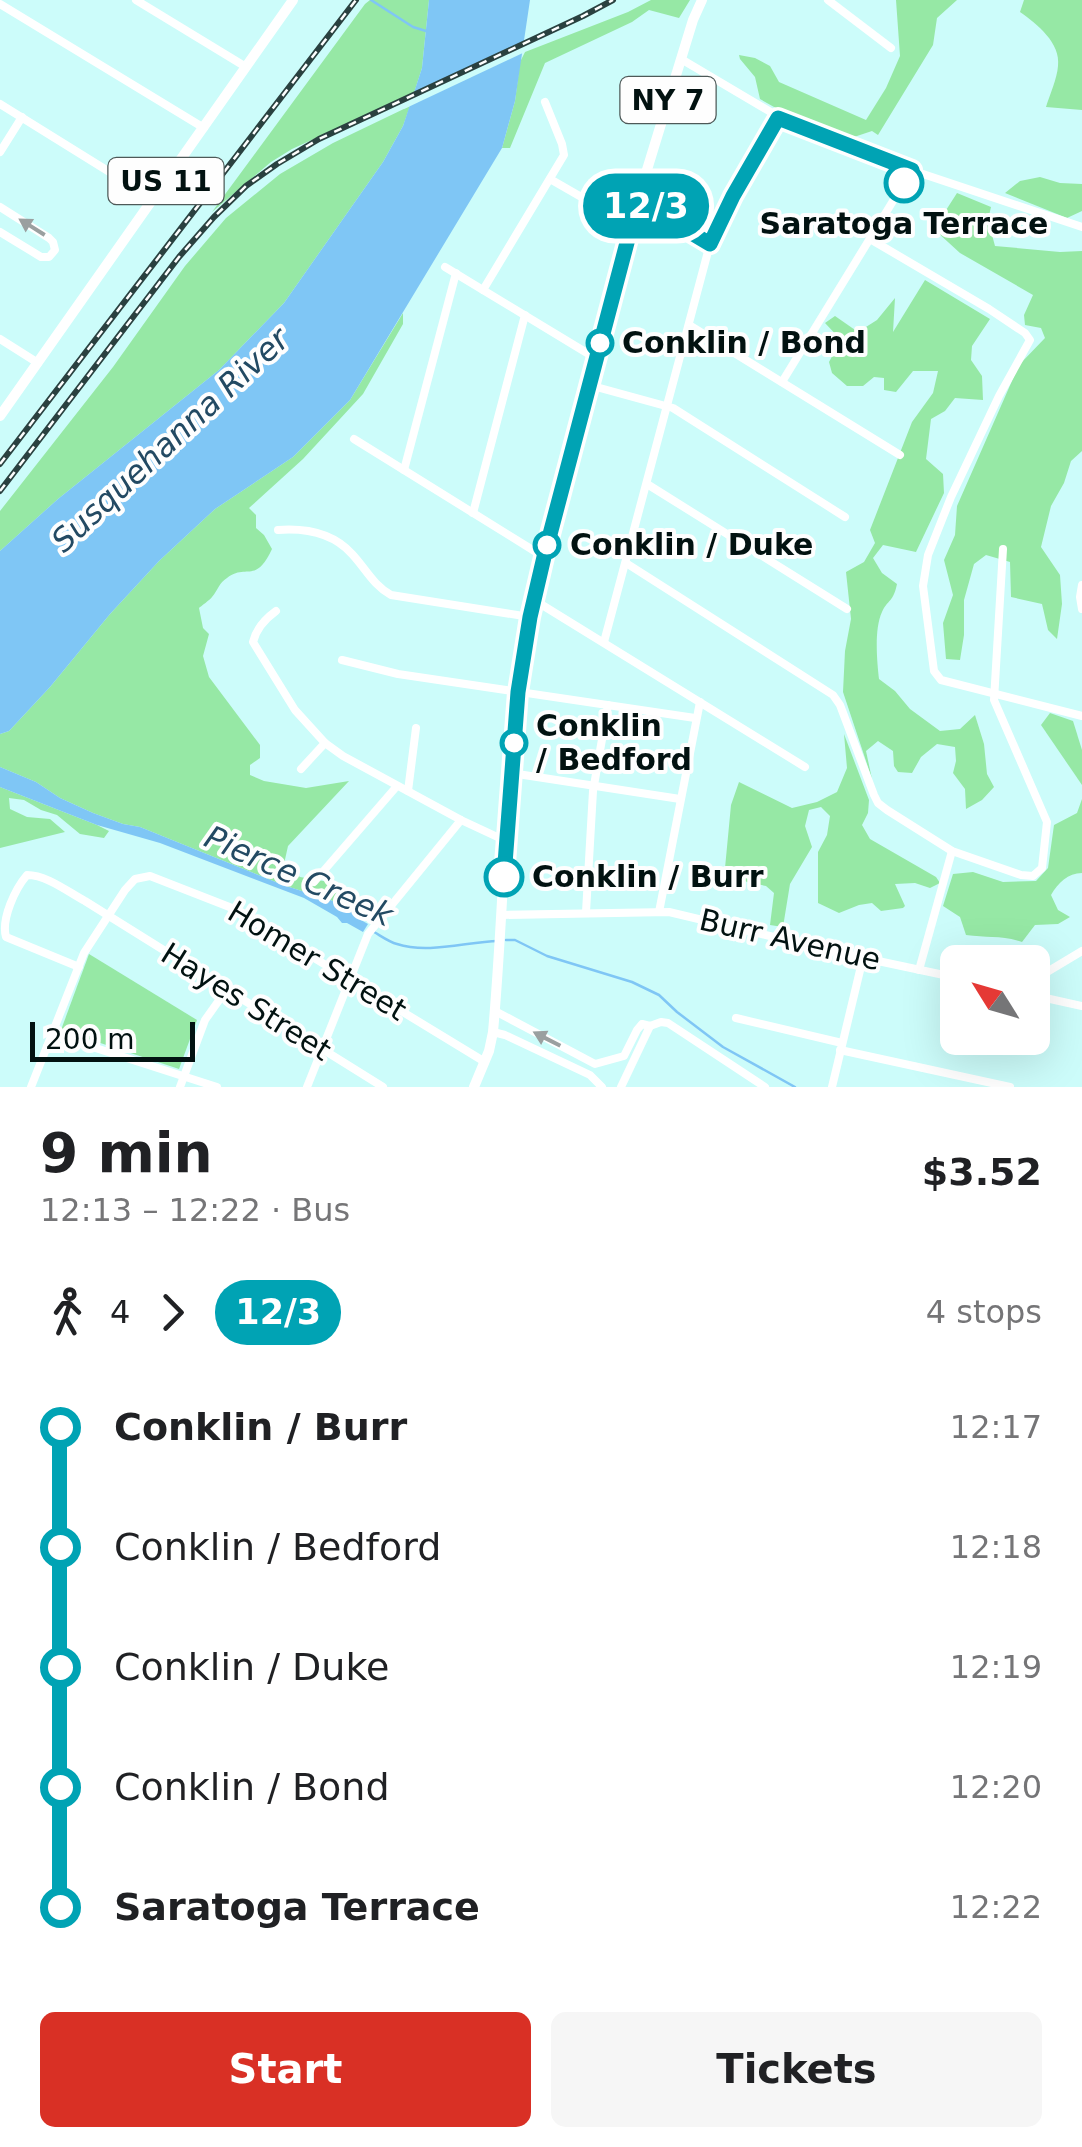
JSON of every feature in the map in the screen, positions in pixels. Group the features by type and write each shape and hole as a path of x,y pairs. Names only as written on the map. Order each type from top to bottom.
{"main road":[{"name":"US 11","path":"0,416 293,0"},
{"name":"NY 7","path":"474,1087 493,1032 518,692 530,617 630,226 680,59 702,0"}],"street":[{"path":"136,0 246,67"},
{"path":"828,0 891,48"},
{"path":"0,4 204,128"},
{"path":"680,59 778,118 912,170 1082,227"},
{"path":"483,290 564,155 545,102"},
{"path":"2,108 22,116 153,199"},
{"path":"0,152 22,116"},
{"path":"604,642 710,244 778,118"},
{"path":"782,382 912,170"},
{"path":"550,179 630,226"},
{"path":"638,201 710,244"},
{"path":"0,207 49,238 55,250 49,258 41,258 0,232"},
{"path":"870,239 989,310 1030,340 999,396 932,543 923,586 934,671 937,677 1082,716"},
{"path":"445,266 596,357"},
{"path":"404,470 456,273"},
{"path":"473,513 525,316"},
{"path":"688,325 900,456"},
{"path":"0,339 38,363"},
{"path":"589,385 667,406 845,517"},
{"path":"354,439 544,557"},
{"path":"646,484 848,608"},
{"path":"278,530 301,529 329,538 352,554 374,584 391,595 530,617"},
{"path":"626,562 833,694 878,802 952,851 1029,876 1038,874 1042,868 1047,822 994,700 1003,549"},
{"path":"1082,585 1082,609"},
{"path":"534,600 805,768"},
{"path":"276,611 256,632 253,642 296,710 325,743 408,792 506,841"},
{"path":"342,660 390,673 695,718"},
{"path":"659,912 700,702"},
{"path":"586,912 594,786 608,705"},
{"path":"408,792 416,728"},
{"path":"301,769 325,743"},
{"path":"511,773 680,799"},
{"path":"314,882 397,786"},
{"path":"306,1087 368,934 462,820"},
{"path":"919,970 952,851"},
{"name":"Homer Street","path":"108,916 125,890 141,877 154,877 220,902 484,1062"},
{"name":"Hayes Street","path":"78,967 6,937 4,926 23,878 44,878 384,1087"},
{"name":"Burr Avenue","path":"501,915 659,912 940,974"},
{"path":"32,1087 78,967 108,916"},
{"path":"1050,970 1082,951"},
{"path":"832,1087 863,958"},
{"path":"180,1087 205,1020 226,989"},
{"path":"1050,999 1082,1006"},
{"path":"495,1011 596,1064 624,1056 639,1026 661,1022 765,1087"},
{"path":"736,1018 1010,1087"},
{"path":"621,1087 650,1026"},
{"path":"493,1032 590,1075 602,1087"},
{"path":"52,1034 217,1087"},
{"path":"624,1056 632,1064"},
{"path":"590,1075 596,1064"}],"green space":[{"path":"370,0 429,0 422,68 414,93 292,149 212,212 365,4"},
{"path":"651,0 690,0 679,18 649,10 545,63 510,148 502,148 525,52"},
{"path":"896,0 957,0 937,18 933,45 878,135 872,131 851,138 799,121 760,99 755,77 739,55 770,66 779,82 866,120 900,56"},
{"path":"1024,0 1082,0 1082,110 1046,107 1058,58 1046,35 1020,12"},
{"path":"410,106 383,162 284,303 219,370 58,499 0,551 0,511 113,367 185,266 226,218 280,174"},
{"path":"1040,177 1082,184 1082,211 1067,218 1005,193 1020,181"},
{"path":"957,193 991,207 988,220 995,246 1082,251 1082,451 1071,461 1051,506 1041,547 1060,575 1062,604 1057,639 1048,630 1042,604 1011,597 1010,562 986,555 974,564 964,600 960,660 946,659 943,623 953,595 944,560 955,535 957,506 1019,365 1045,338 1041,328 1025,325 1024,315 1033,295 960,253 937,232"},
{"path":"925,280 990,319 972,346 971,360 982,376 983,400 955,398 945,411 931,419 926,459 943,474 944,493 916,552 883,545 873,558 882,573 897,584 879,619 879,679 940,731 960,729 975,715 984,744 987,774 994,787 966,809 965,789 953,773 955,747 937,744 921,757 912,773 898,772 893,751 878,741 866,751 872,779 843,692 851,619 846,572 864,562 875,543 870,530 912,422 933,393 938,371 913,371 896,392 884,390 884,378 874,377 863,386 847,386 832,373 829,362 841,340 825,323 835,316 858,332 877,320 895,298 893,332"},
{"path":"403,313 403,324 363,394 303,459 249,508 256,515 256,528 272,549 266,560 256,570 227,578 199,608 203,628 209,634 203,656 209,677 260,745 260,758 250,765 250,775 306,788 349,781 288,846 284,864 300,877 335,883 347,897 374,915 371,919 140,827 93,813 0,767 0,734 9,731 50,687 159,561 215,509 293,457 350,400"},
{"path":"1050,713 1073,721 1082,750 1082,785 1041,725"},
{"path":"844,734 869,800 862,825 870,839 940,883 930,888 915,883 895,884 903,908 881,911 872,903 839,913 818,903 818,852 827,835 830,816 821,807 809,810 805,826 812,847 790,884 783,927 770,925 774,893 725,868 731,805 739,782 792,808 817,802 837,792 847,768"},
{"path":"0,787 109,831 104,838 80,834 57,815 24,800 9,798 10,809 27,817 50,819 65,832 0,848"},
{"path":"1082,799 1082,873 1064,879 1051,895 1058,910 1070,917 1058,924 1035,925 1022,942 966,935 960,917 943,906 953,874 973,872 1003,882 1036,881 1048,868 1054,825 1077,813"},
{"path":"89,954 197,1020 179,1069 61,1030"}],"water":[{"name":"Susquehanna River","path":"429,0 530,0 515,101 502,148 350,400 293,457 215,509 159,561 50,687 9,731 0,734 0,551 58,499 219,370 284,303 383,162 403,126 422,68"},
{"path":"0,767 93,813 140,827 353,912 358,910 363,914 361,920 368,924 363,932 304,898 0,787"}],"pier":[{"path":"526,40 525,52 404,109 408,96"}],"waterway":[{"path":"371,0 426,31"},
{"name":"Pierce Creek","path":"374,932 394,943 421,948 498,941"},
{"name":"Pierce Creek","path":"506,940 632,982 659,995 723,1047 795,1087"}],"railway":[{"path":"0,464 356,0"},
{"path":"0,491 179,257 246,186 319,139 613,0"}],"bus line":[{"name":"12/3","path":"504,877 518,692 530,617 638,201 710,244 716,226 778,118 912,170 904,183"}],"place":[{"name":"Saratoga Terrace","path":"904,183"},
{"name":"Conklin / Bond","path":"600,343"},
{"name":"Conklin / Duke","path":"547,545"},
{"name":"Conklin / Bedford","path":"514,743"},
{"name":"Conklin / Burr","path":"504,877"}]}
